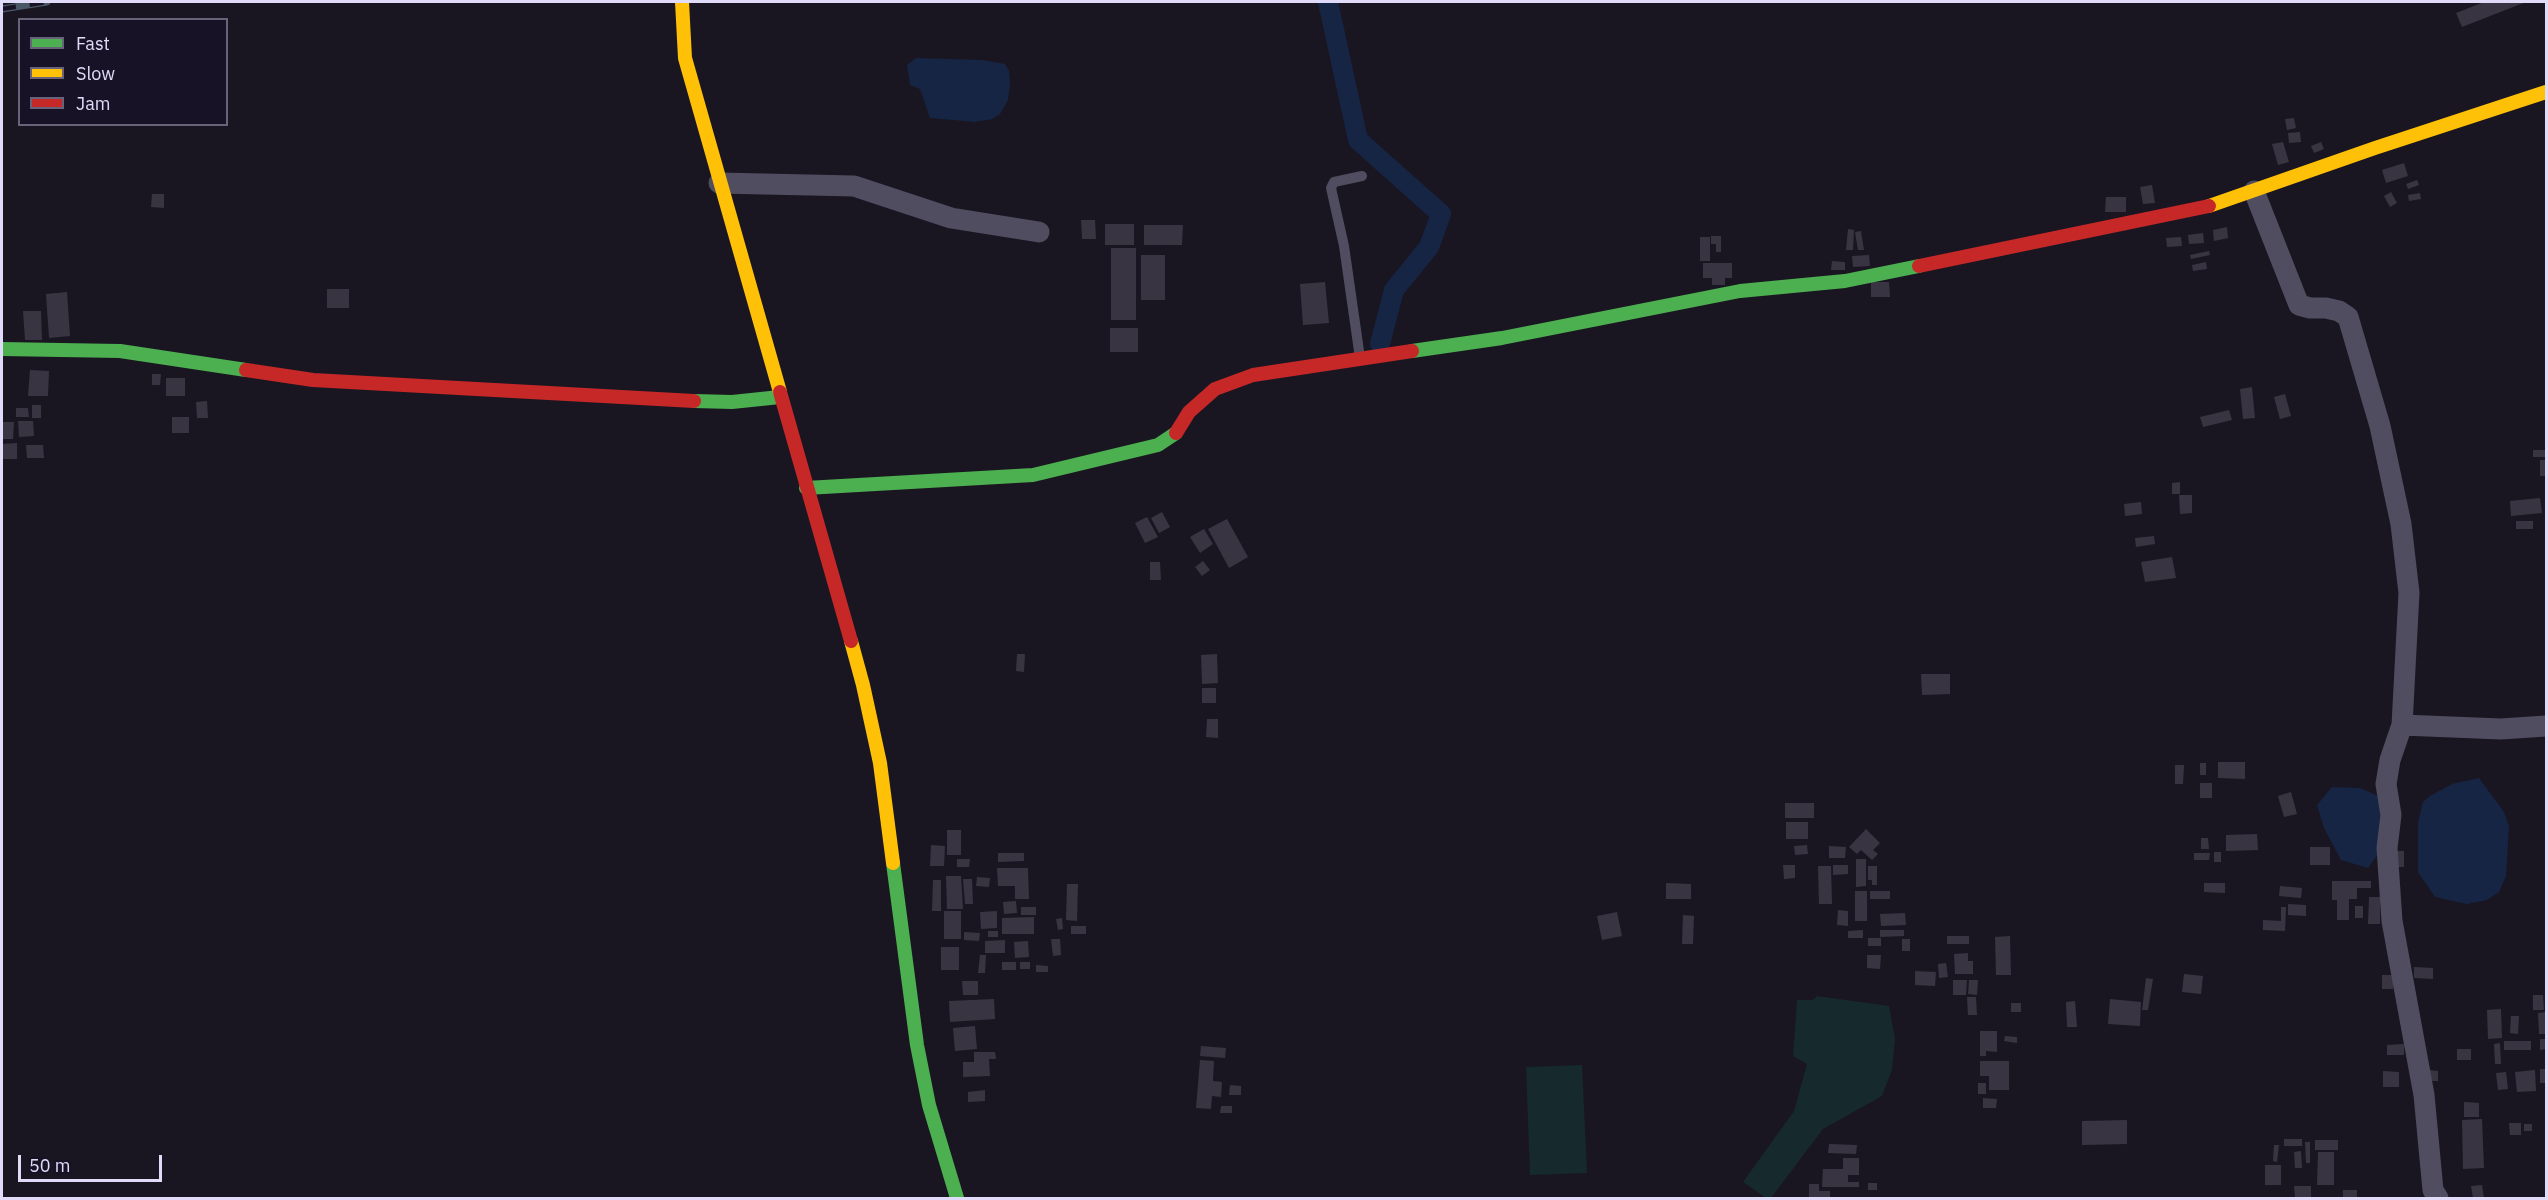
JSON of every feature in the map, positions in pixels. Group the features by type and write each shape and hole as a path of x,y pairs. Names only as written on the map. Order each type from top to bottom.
{"street":[{"path":"682,2 685,58 863,685 880,762 916,1045 929,1105 957,1198"},
{"path":"806,488 1033,475 1158,445 1176,434 1189,412 1215,388 1253,375 1502,338 1740,291 1845,281 2201,209 2375,148 2547,92"},
{"path":"719,183 854,186 951,218 1039,232"},
{"path":"2254,190 2299,305 2339,311 2348,317 2380,426 2401,524 2409,592 2402,725 2390,760 2386,784 2391,815 2387,848 2392,921 2424,1095 2433,1190 2438,1198"},
{"path":"2,349 120,351 325,381 732,402 780,397"},
{"path":"2402,725 2501,729 2547,726"}],"lane":[{"path":"1360,358 1344,246 1331,188 1334,182 1362,176"}],"green space":[{"path":"1817,996 1889,1006 1895,1039 1892,1070 1882,1096 1823,1129 1771,1198 1766,1198 1743,1182 1794,1111 1807,1064 1793,1056 1797,1000 1813,1000"},
{"path":"1582,1065 1587,1173 1530,1175 1526,1067"}],"water":[{"path":"916,58 983,60 1005,64 1009,71 1010,83 1008,100 1000,114 992,119 975,122 930,118 920,89 910,85 907,65"},
{"path":"2479,778 2504,812 2509,826 2506,876 2499,892 2487,900 2467,904 2435,897 2418,872 2418,822 2423,802 2452,784"},
{"path":"2332,787 2360,788 2385,799 2378,854 2368,868 2341,860 2324,828 2317,805"}],"building":[{"path":"2484,2 2526,2 2462,27 2456,13"},
{"path":"2294,118 2296,128 2287,130 2285,119"},
{"path":"2300,132 2301,142 2289,143 2288,133"},
{"path":"2283,142 2289,162 2278,165 2272,144"},
{"path":"2321,142 2324,149 2314,153 2311,146"},
{"path":"2404,163 2408,176 2386,183 2382,170"},
{"path":"2417,180 2419,185 2408,189 2406,184"},
{"path":"2152,185 2155,203 2143,204 2140,187"},
{"path":"2391,192 2397,203 2390,207 2384,196"},
{"path":"2420,193 2421,199 2409,201 2408,195"},
{"path":"152,194 164,194 164,208 151,207"},
{"path":"2106,197 2126,197 2126,212 2105,212"},
{"path":"1081,220 1095,220 1096,239 1082,239"},
{"path":"1105,224 1134,224 1134,245 1105,245"},
{"path":"1144,225 1183,225 1182,245 1144,245"},
{"path":"2227,227 2228,238 2214,241 2213,230"},
{"path":"1848,229 1854,230 1853,250 1846,250"},
{"path":"1861,231 1864,250 1858,250 1855,232"},
{"path":"2203,233 2204,243 2189,244 2188,235"},
{"path":"1711,236 1721,236 1721,252 1716,252 1716,244 1711,244"},
{"path":"1700,237 1710,237 1710,261 1700,261"},
{"path":"2181,237 2182,246 2167,247 2166,238"},
{"path":"1111,248 1136,248 1136,320 1111,320"},
{"path":"2209,251 2210,255 2191,259 2190,255"},
{"path":"1141,255 1165,255 1165,300 1141,300"},
{"path":"1869,255 1870,266 1853,267 1852,256"},
{"path":"1832,261 1845,262 1845,270 1831,270"},
{"path":"2206,262 2207,269 2193,271 2192,265"},
{"path":"1703,263 1732,263 1732,278 1725,278 1725,285 1712,285 1712,278 1703,278"},
{"path":"1325,282 1329,323 1303,325 1300,284"},
{"path":"1871,282 1889,282 1890,297 1871,297"},
{"path":"327,289 349,289 349,308 327,308"},
{"path":"67,292 70,336 49,338 46,294"},
{"path":"23,311 41,311 42,340 25,340"},
{"path":"1110,328 1138,328 1138,352 1110,352"},
{"path":"30,370 49,371 48,396 28,396"},
{"path":"152,374 161,374 160,385 152,385"},
{"path":"166,378 185,378 185,396 166,396"},
{"path":"2252,387 2255,418 2243,419 2240,389"},
{"path":"2285,394 2291,416 2280,419 2274,397"},
{"path":"207,401 208,418 197,418 196,402"},
{"path":"32,405 41,405 41,418 32,418"},
{"path":"16,408 28,408 29,417 16,417"},
{"path":"2229,410 2232,420 2203,427 2200,417"},
{"path":"172,417 189,417 189,433 172,433"},
{"path":"18,421 33,421 34,436 19,437"},
{"path":"2,422 14,422 13,439 2,439"},
{"path":"17,443 17,459 2,459 2,444"},
{"path":"26,445 43,445 44,458 27,458"},
{"path":"2533,450 2546,450 2546,457 2533,457"},
{"path":"2540,460 2546,460 2546,476 2540,476"},
{"path":"2180,482 2180,494 2172,494 2172,483"},
{"path":"2179,495 2192,495 2192,513 2180,514"},
{"path":"2540,498 2542,513 2511,516 2510,501"},
{"path":"2141,502 2142,514 2125,516 2124,504"},
{"path":"1162,512 1170,527 1159,533 1151,518"},
{"path":"1147,517 1158,537 1145,543 1135,523"},
{"path":"1227,519 1248,557 1229,568 1208,529"},
{"path":"2516,521 2533,521 2533,529 2516,529"},
{"path":"1204,529 1213,544 1200,553 1190,537"},
{"path":"2154,536 2155,544 2136,547 2135,538"},
{"path":"2172,557 2176,578 2145,582 2141,562"},
{"path":"1203,561 1210,570 1202,576 1195,567"},
{"path":"1150,562 1160,562 1161,580 1150,580"},
{"path":"1017,654 1025,654 1024,672 1016,671"},
{"path":"1217,654 1218,683 1202,684 1201,655"},
{"path":"1921,674 1950,674 1950,694 1922,695"},
{"path":"1202,688 1216,688 1216,703 1202,703"},
{"path":"1207,719 1218,719 1218,738 1206,737"},
{"path":"2218,762 2245,762 2245,779 2218,778"},
{"path":"2200,763 2206,763 2206,775 2200,775"},
{"path":"2175,765 2184,765 2183,784 2175,784"},
{"path":"2200,783 2212,783 2212,798 2200,798"},
{"path":"2291,792 2297,814 2284,817 2278,796"},
{"path":"1785,803 1814,803 1814,818 1785,818"},
{"path":"1786,822 1808,822 1808,839 1786,839"},
{"path":"1866,829 1880,843 1873,850 1878,854 1872,860 1861,850 1857,854 1849,847"},
{"path":"947,830 961,830 961,855 947,855"},
{"path":"2257,834 2258,850 2226,851 2226,835"},
{"path":"2201,838 2208,838 2209,849 2201,849"},
{"path":"931,845 945,846 944,866 930,866"},
{"path":"1807,845 1808,854 1795,855 1794,846"},
{"path":"1829,846 1846,847 1845,858 1829,858"},
{"path":"2310,847 2330,847 2330,865 2310,865"},
{"path":"2392,851 2404,851 2404,867 2392,867"},
{"path":"2214,852 2221,852 2221,862 2214,862"},
{"path":"998,853 1024,853 1024,861 998,862"},
{"path":"2194,853 2210,853 2209,860 2194,860"},
{"path":"957,859 970,859 969,867 957,867"},
{"path":"1856,859 1866,859 1866,886 1856,887"},
{"path":"1783,865 1795,865 1795,878 1784,879"},
{"path":"1833,865 1848,865 1848,874 1833,875"},
{"path":"1818,866 1831,866 1832,904 1819,904"},
{"path":"1868,866 1877,866 1877,885 1872,885 1872,880 1868,880"},
{"path":"997,868 1028,868 1029,899 1015,899 1015,886 998,886"},
{"path":"946,876 961,876 963,909 947,909"},
{"path":"977,877 990,878 989,887 976,886"},
{"path":"963,879 972,879 973,904 965,904"},
{"path":"933,880 941,880 941,911 932,911"},
{"path":"2332,881 2371,881 2371,888 2357,888 2357,899 2349,899 2349,920 2337,920 2337,900 2332,900"},
{"path":"1666,883 1691,884 1691,899 1666,899"},
{"path":"2204,883 2225,883 2225,893 2204,892"},
{"path":"1067,884 1078,884 1077,921 1066,920"},
{"path":"2280,886 2302,888 2301,898 2279,896"},
{"path":"1855,891 1867,891 1867,921 1855,921"},
{"path":"1870,891 1890,891 1890,899 1870,899"},
{"path":"2369,897 2380,897 2380,924 2368,924"},
{"path":"1016,901 1017,913 1004,914 1003,902"},
{"path":"2288,904 2306,905 2306,916 2288,915"},
{"path":"2355,906 2363,906 2363,918 2355,918"},
{"path":"1021,907 1036,907 1036,915 1021,915"},
{"path":"2281,907 2286,907 2285,931 2263,930 2263,920 2281,921"},
{"path":"1838,910 1848,911 1848,926 1837,925"},
{"path":"944,911 961,911 961,939 944,939"},
{"path":"997,911 997,928 981,929 980,912"},
{"path":"1617,912 1622,936 1602,940 1597,916"},
{"path":"1905,913 1906,925 1881,926 1880,914"},
{"path":"1683,915 1694,916 1693,944 1682,944"},
{"path":"1034,917 1034,934 1002,934 1002,918"},
{"path":"1062,918 1063,929 1058,930 1056,919"},
{"path":"1071,926 1086,926 1086,934 1071,934"},
{"path":"1863,930 1863,938 1848,938 1848,931"},
{"path":"1880,930 1904,930 1904,936 1880,937"},
{"path":"988,931 998,931 998,937 988,937"},
{"path":"964,932 980,933 979,941 964,940"},
{"path":"1947,936 1969,936 1969,944 1947,944"},
{"path":"2010,936 2011,975 1996,975 1995,937"},
{"path":"1868,938 1881,938 1881,946 1868,946"},
{"path":"1051,939 1060,939 1061,955 1053,956"},
{"path":"1902,939 1910,939 1910,951 1902,951"},
{"path":"1005,940 1005,953 985,953 985,941"},
{"path":"1028,941 1029,957 1015,958 1014,942"},
{"path":"941,947 959,947 959,970 941,970"},
{"path":"1968,953 1968,961 1973,961 1973,974 1955,974 1954,954"},
{"path":"980,955 986,955 985,973 978,973"},
{"path":"1867,955 1881,955 1880,969 1867,968"},
{"path":"1002,962 1016,962 1016,970 1002,970"},
{"path":"1020,962 1030,962 1030,969 1020,969"},
{"path":"1946,963 1948,977 1939,978 1938,964"},
{"path":"1036,965 1048,966 1048,972 1036,972"},
{"path":"2414,967 2433,968 2433,979 2414,978"},
{"path":"1915,971 1936,972 1935,986 1915,985"},
{"path":"2184,974 2203,976 2201,994 2182,992"},
{"path":"2382,975 2393,975 2393,989 2382,989"},
{"path":"2146,978 2153,979 2148,1010 2142,1010"},
{"path":"1953,980 1967,980 1966,995 1953,995"},
{"path":"1969,980 1978,980 1977,995 1968,994"},
{"path":"962,981 978,981 978,995 963,995"},
{"path":"2533,995 2543,995 2544,1010 2533,1010"},
{"path":"1967,997 1976,997 1977,1015 1968,1015"},
{"path":"994,999 995,1019 950,1022 949,1001"},
{"path":"2110,999 2141,1002 2140,1026 2108,1024"},
{"path":"2075,1001 2077,1027 2067,1027 2066,1002"},
{"path":"2011,1003 2021,1003 2021,1012 2011,1012"},
{"path":"2501,1009 2502,1038 2488,1039 2487,1010"},
{"path":"2546,1012 2546,1034 2539,1034 2538,1013"},
{"path":"2511,1016 2519,1016 2518,1034 2510,1033"},
{"path":"975,1026 977,1049 955,1051 953,1028"},
{"path":"1980,1031 1997,1031 1997,1052 1986,1051 1986,1056 1980,1056"},
{"path":"2005,1036 2017,1037 2017,1043 2004,1041"},
{"path":"2540,1039 2546,1039 2546,1049 2540,1050"},
{"path":"2504,1041 2531,1041 2531,1050 2504,1050"},
{"path":"2500,1043 2501,1064 2495,1064 2494,1044"},
{"path":"2404,1044 2404,1055 2387,1055 2387,1045"},
{"path":"1201,1046 1226,1048 1225,1058 1200,1056"},
{"path":"2457,1049 2471,1049 2471,1060 2457,1060"},
{"path":"974,1052 995,1052 996,1059 989,1059 990,1076 963,1077 963,1062 974,1062"},
{"path":"1200,1060 1214,1061 1213,1081 1222,1082 1221,1097 1212,1096 1211,1109 1196,1108"},
{"path":"1980,1061 2009,1061 2009,1090 1989,1090 1989,1076 1980,1076"},
{"path":"2540,1069 2546,1069 2546,1083 2540,1083"},
{"path":"2430,1070 2438,1071 2438,1081 2430,1081"},
{"path":"2535,1070 2536,1091 2517,1092 2515,1072"},
{"path":"2383,1071 2399,1072 2399,1087 2383,1087"},
{"path":"2506,1072 2508,1089 2498,1090 2496,1073"},
{"path":"1978,1083 1986,1083 1986,1094 1978,1094"},
{"path":"1230,1085 1241,1086 1241,1095 1229,1095"},
{"path":"985,1090 985,1101 968,1102 968,1092"},
{"path":"1983,1098 1997,1099 1996,1108 1983,1108"},
{"path":"2464,1102 2479,1103 2479,1117 2464,1117"},
{"path":"1221,1106 1232,1106 1232,1113 1220,1113"},
{"path":"2482,1119 2484,1168 2463,1169 2462,1120"},
{"path":"2127,1120 2127,1144 2082,1145 2082,1121"},
{"path":"2509,1123 2521,1123 2521,1135 2510,1135"},
{"path":"2524,1124 2532,1124 2532,1131 2524,1131"},
{"path":"2284,1139 2302,1139 2302,1146 2284,1146"},
{"path":"2315,1140 2338,1140 2338,1150 2315,1150"},
{"path":"2305,1142 2310,1142 2310,1163 2306,1163"},
{"path":"1829,1144 1857,1145 1856,1154 1828,1153"},
{"path":"2274,1145 2279,1145 2277,1162 2273,1161"},
{"path":"2301,1151 2302,1168 2295,1168 2294,1152"},
{"path":"2318,1152 2334,1152 2334,1185 2317,1185"},
{"path":"1843,1158 1859,1158 1859,1175 1848,1175 1848,1182 1859,1182 1859,1187 1822,1187 1823,1169 1843,1169"},
{"path":"2265,1165 2281,1165 2281,1185 2265,1185"},
{"path":"1868,1183 1877,1183 1877,1190 1868,1190"},
{"path":"1809,1184 1819,1184 1819,1191 1830,1191 1830,1198 1809,1198"},
{"path":"2482,1185 2484,1198 2473,1198 2471,1186"},
{"path":"2294,1186 2311,1186 2311,1198 2295,1198"},
{"path":"2343,1190 2357,1190 2357,1198 2343,1198"}],"waterway":[{"path":"1328,2 1358,140 1441,214 1429,247 1394,290 1380,344"}],"railway":[{"path":"2,9 47,2"}],"traffic: fast":[{"path":"1412,351 1502,338 1740,291 1845,281 1919,266"},
{"path":"2,349 120,351 246,370"},
{"path":"694,401 732,402 780,397"},
{"path":"806,488 1033,475 1158,445 1176,433"},
{"path":"893,863 917,1045 929,1105 957,1198"}],"traffic: slow":[{"path":"682,2 685,58 780,392"},
{"path":"2209,206 2546,92"},
{"path":"851,641 880,763 893,863"}],"traffic: jam":[{"path":"1919,266 2209,206"},
{"path":"1176,433 1189,412 1215,389 1253,375 1412,351"},
{"path":"246,370 313,380 694,401"},
{"path":"780,392 851,641"}]}
